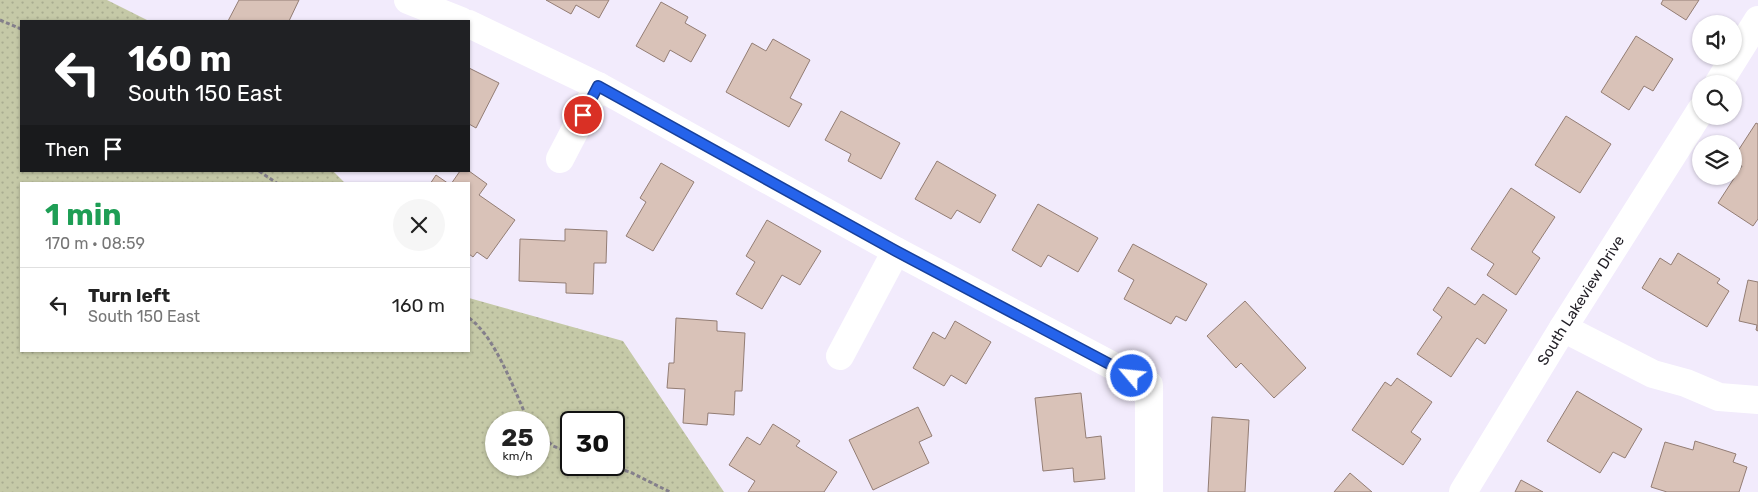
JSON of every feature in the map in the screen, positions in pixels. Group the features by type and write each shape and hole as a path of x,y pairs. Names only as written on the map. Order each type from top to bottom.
{"street":[{"path":"408,0 458,20"},
{"path":"1724,75 1758,20"},
{"path":"470,24 598,86 896,251 1149,385 1149,492"},
{"path":"560,159 598,86"},
{"name":"South Lakeview Drive","path":"1463,492 1563,328 1692,124"},
{"path":"840,356 896,251"},
{"path":"1563,328 1652,374 1720,397 1758,400"}],"path":[{"path":"0,20 20,29"},
{"path":"260,172 275,182"},
{"path":"470,319 493,346 524,411"},
{"path":"625,471 670,492"}],"green space":[{"path":"0,0 107,0 147,20 20,20 20,172 334,172 344,182 20,182 20,352 470,352 470,298 623,341 724,492 0,492"}],"building":[{"path":"239,0 299,0 289,20 229,20"},
{"path":"546,0 609,0 599,18 576,5 571,14"},
{"path":"1663,0 1699,0 1686,20 1661,4"},
{"path":"661,2 688,17 685,23 706,35 691,62 670,50 664,62 636,46"},
{"path":"1636,36 1673,59 1653,91 1644,86 1629,110 1601,92"},
{"path":"773,39 810,60 790,98 802,104 789,127 726,92 752,43 766,51"},
{"path":"470,68 499,83 476,128 470,125"},
{"path":"841,111 900,143 881,179 848,161 851,154 825,140"},
{"path":"1566,116 1611,144 1580,193 1535,165"},
{"path":"1756,123 1758,124 1758,219 1753,226 1718,203 1730,185 1742,185 1742,145"},
{"path":"937,161 996,195 980,223 957,210 951,219 915,199"},
{"path":"661,163 694,182 653,251 626,236 646,202 640,198"},
{"path":"459,172 470,172 487,184 479,195 515,220 487,259 477,252 473,257 470,255 470,182 452,182"},
{"path":"436,175 446,182 431,182"},
{"path":"1511,188 1555,217 1532,252 1540,258 1516,295 1487,275 1494,264 1471,249"},
{"path":"1038,204 1098,238 1078,272 1048,255 1041,267 1012,250"},
{"path":"767,220 821,251 800,285 782,275 762,309 736,294 755,262 746,256"},
{"path":"565,229 607,231 606,263 594,263 593,294 566,293 566,283 519,281 520,239 565,241"},
{"path":"1133,244 1207,284 1186,321 1176,316 1171,324 1124,299 1134,280 1118,271"},
{"path":"1678,253 1720,279 1717,283 1729,291 1707,327 1642,288 1660,258 1671,265"},
{"path":"1748,280 1758,282 1758,331 1756,330 1757,325 1739,321"},
{"path":"1448,287 1475,305 1483,294 1507,310 1485,344 1477,338 1451,377 1417,354 1442,317 1433,310"},
{"path":"1245,301 1306,368 1274,398 1241,363 1236,368 1207,336"},
{"path":"676,318 717,321 717,331 745,333 742,391 735,391 734,415 708,413 707,425 683,423 685,389 667,388 669,363 674,363"},
{"path":"955,321 991,342 966,384 951,375 944,386 913,368 933,332 945,339"},
{"path":"1397,378 1432,402 1411,432 1421,439 1403,465 1352,430 1385,382 1391,386"},
{"path":"1577,391 1642,429 1625,458 1613,452 1600,473 1547,441"},
{"path":"1081,393 1086,438 1101,436 1105,479 1074,482 1073,468 1043,471 1035,398"},
{"path":"918,407 932,436 919,442 929,463 873,490 849,440"},
{"path":"1212,417 1249,420 1245,492 1208,492"},
{"path":"773,424 800,441 796,446 837,472 824,492 748,492 755,481 729,465 747,437 760,445"},
{"path":"1695,441 1736,454 1733,462 1747,467 1739,492 1667,492 1651,487 1665,442 1693,450"},
{"path":"1350,473 1372,492 1334,492"},
{"path":"1521,480 1543,492 1515,492"}],"route":[{"path":"583,115 598,86 896,251 1132,376"}]}
